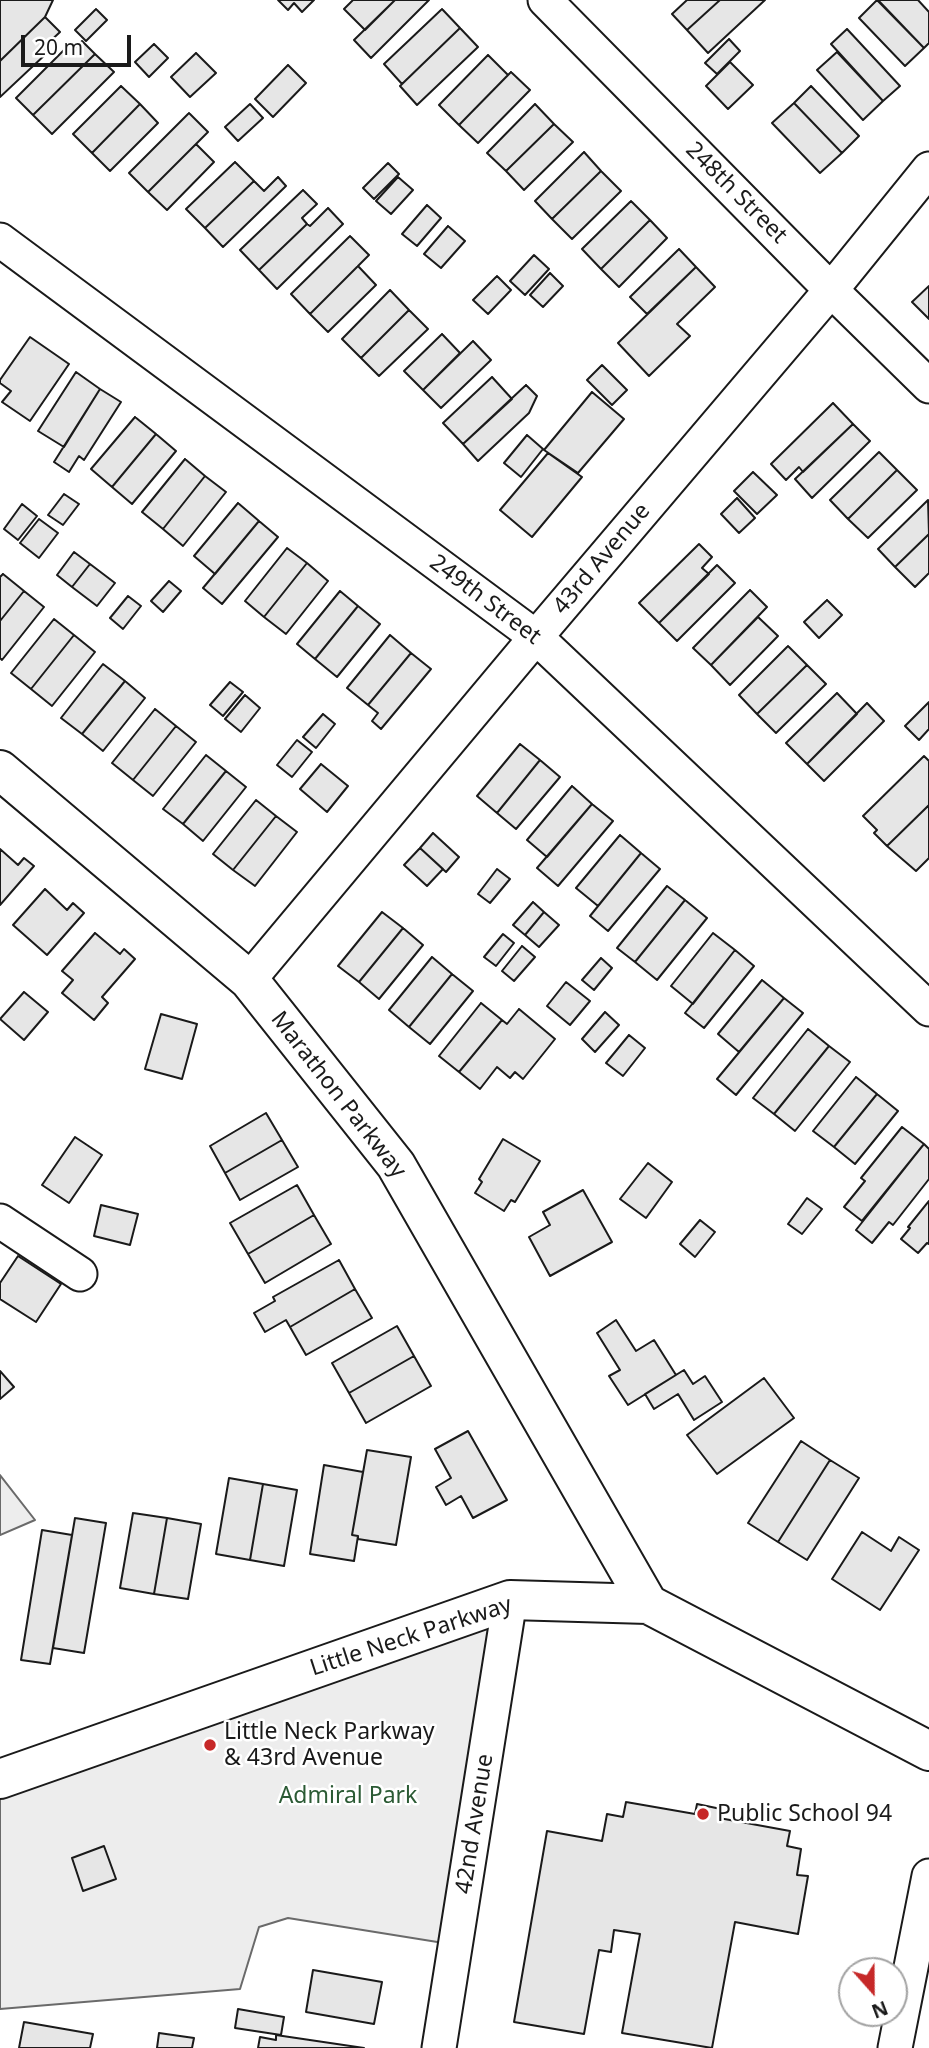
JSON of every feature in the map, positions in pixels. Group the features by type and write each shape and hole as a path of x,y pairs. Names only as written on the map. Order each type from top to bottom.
{"street":[{"name":"248th Street","path":"545,0 929,386"},
{"name":"43rd Avenue","path":"249,980 831,290 929,169"},
{"name":"249th Street","path":"0,240 536,637 929,1009"},
{"name":"Marathon Parkway","path":"0,770 249,980 396,1165 648,1604"},
{"path":"0,1221 80,1274"},
{"name":"Little Neck Parkway","path":"0,1779 510,1600 648,1604 929,1751"},
{"name":"42nd Avenue","path":"439,2048 510,1600"},
{"path":"895,2048 929,1876"}],"shaded area":[{"path":"0,1475 35,1520 0,1535"},
{"name":"Admiral Park","path":"510,1600 456,1945 288,1918 259,1927 240,1989 0,2009 0,1779"}],"building":[{"path":"0,0 53,0 45,17 0,61"},
{"path":"278,0 314,0 302,12 294,3 288,10"},
{"path":"353,0 395,0 365,30 344,9"},
{"path":"395,0 429,0 371,58 354,40"},
{"path":"687,0 720,0 687,30 672,14"},
{"path":"720,0 765,0 708,53 687,30"},
{"path":"877,0 924,48 905,66 859,18"},
{"path":"878,0 918,0 929,12 929,43 924,48"},
{"path":"96,9 107,20 86,41 75,30"},
{"path":"442,9 460,28 402,84 384,64"},
{"path":"45,17 60,32 44,47 48,52 0,97 0,61"},
{"path":"460,28 478,47 417,105 400,86"},
{"path":"847,29 900,86 883,101 831,44"},
{"path":"729,39 740,51 717,74 705,63"},
{"path":"82,41 95,54 33,115 16,98 70,44 75,48"},
{"path":"154,44 168,58 149,77 135,62"},
{"path":"837,52 883,101 863,120 817,70"},
{"path":"196,53 216,73 190,97 171,77"},
{"path":"95,54 114,72 52,134 33,115"},
{"path":"488,55 508,75 459,125 439,105"},
{"path":"730,62 753,85 728,109 706,86"},
{"path":"288,65 306,83 273,117 255,99"},
{"path":"511,72 530,90 478,143 459,125"},
{"path":"121,86 140,104 92,153 73,134"},
{"path":"811,86 859,136 842,153 794,103"},
{"path":"794,103 842,153 820,173 772,123"},
{"path":"140,104 158,123 110,171 92,153"},
{"path":"250,104 263,118 238,141 225,127"},
{"path":"535,104 554,124 506,171 487,153"},
{"path":"189,113 208,132 148,192 129,173"},
{"path":"554,124 573,142 524,190 506,171"},
{"path":"196,144 214,162 167,210 148,192"},
{"path":"584,152 601,171 552,219 535,201"},
{"path":"235,162 254,181 205,228 186,209"},
{"path":"388,163 399,174 374,199 363,188"},
{"path":"601,171 621,191 572,239 552,219"},
{"path":"278,177 286,186 223,247 205,228 254,181 264,191"},
{"path":"398,177 413,190 391,214 376,201"},
{"path":"303,190 317,204 302,218 307,224 259,270 240,250"},
{"path":"631,201 650,220 601,269 582,249"},
{"path":"427,205 441,218 417,246 402,234"},
{"path":"328,208 343,224 277,289 259,270 307,224 310,226"},
{"path":"650,220 667,238 619,287 601,269"},
{"path":"448,226 465,241 441,268 424,254"},
{"path":"350,236 369,255 310,314 291,294"},
{"path":"679,249 696,267 647,314 630,297"},
{"path":"534,255 549,269 525,295 510,281"},
{"path":"358,266 376,285 328,332 310,314"},
{"path":"696,267 715,287 677,324 690,336 649,376 618,343"},
{"path":"550,273 563,286 543,307 530,295"},
{"path":"497,276 511,290 488,314 473,300"},
{"path":"929,286 929,319 912,302"},
{"path":"390,290 409,310 361,358 342,339"},
{"path":"409,310 428,329 379,376 361,358"},
{"path":"442,334 460,353 423,390 404,371"},
{"path":"30,337 69,364 30,421 2,402 11,391 0,383 0,380"},
{"path":"473,341 491,360 441,408 423,390"},
{"path":"602,365 627,390 612,405 587,380"},
{"path":"76,372 100,389 64,447 38,431"},
{"path":"492,377 512,399 463,444 443,423"},
{"path":"526,385 537,396 529,413 478,461 463,444"},
{"path":"100,389 121,402 84,460 79,456 69,472 54,462"},
{"path":"592,392 624,419 578,473 544,450"},
{"path":"833,403 853,424 803,472 799,467 786,480 771,464"},
{"path":"135,417 156,434 112,487 91,469"},
{"path":"853,424 870,441 812,498 795,479"},
{"path":"156,434 176,451 132,504 112,487"},
{"path":"527,435 543,449 521,477 504,463"},
{"path":"879,452 897,470 848,519 830,500"},
{"path":"548,453 582,477 532,537 500,510"},
{"path":"185,459 205,476 163,529 142,512"},
{"path":"897,470 917,490 868,538 848,519"},
{"path":"753,472 777,495 757,514 734,491"},
{"path":"205,476 226,492 183,546 163,529"},
{"path":"64,494 79,504 63,525 48,515"},
{"path":"737,498 755,518 739,533 721,514"},
{"path":"928,500 929,534 895,567 878,549"},
{"path":"238,503 259,521 215,574 194,556"},
{"path":"22,504 37,516 18,540 4,529"},
{"path":"39,519 58,533 39,558 20,543"},
{"path":"259,521 278,537 222,604 203,588"},
{"path":"929,534 929,573 915,587 895,567"},
{"path":"699,544 712,557 702,568 709,574 659,623 639,603"},
{"path":"287,548 307,563 264,617 245,601"},
{"path":"74,552 90,564 72,587 57,575"},
{"path":"307,563 328,581 286,634 264,617"},
{"path":"90,564 115,583 97,606 72,587"},
{"path":"717,565 735,583 677,641 659,623"},
{"path":"3,574 24,591 0,621 0,577"},
{"path":"169,581 181,591 163,612 151,601"},
{"path":"750,590 767,607 711,665 693,648"},
{"path":"24,591 44,607 2,660 0,621"},
{"path":"340,591 358,606 315,659 297,644"},
{"path":"128,596 141,606 123,629 110,618"},
{"path":"827,600 842,615 819,638 804,622"},
{"path":"358,606 380,624 337,677 315,659"},
{"path":"758,617 778,636 730,685 711,665"},
{"path":"54,619 74,635 31,689 11,673"},
{"path":"74,635 95,652 52,706 31,689"},
{"path":"390,635 411,653 368,705 347,688"},
{"path":"788,646 807,665 757,714 739,695"},
{"path":"411,653 431,669 381,729 372,721 378,713 368,705"},
{"path":"103,664 125,681 82,734 61,718"},
{"path":"807,665 826,684 776,733 757,714"},
{"path":"125,681 145,698 103,751 82,734"},
{"path":"230,682 243,692 223,716 210,705"},
{"path":"837,693 857,714 807,764 786,743"},
{"path":"245,695 260,708 241,732 225,719"},
{"path":"929,702 929,729 919,740 905,726"},
{"path":"867,703 884,721 824,781 807,764"},
{"path":"155,709 176,726 133,780 112,763"},
{"path":"323,714 335,724 316,748 303,737"},
{"path":"176,726 196,742 153,796 133,780"},
{"path":"297,740 312,752 292,777 277,765"},
{"path":"520,744 540,760 497,813 477,796"},
{"path":"206,755 226,771 183,824 163,809"},
{"path":"924,756 929,761 929,805 887,846 874,833 877,830 863,816"},
{"path":"540,760 560,777 516,829 497,813"},
{"path":"321,764 348,786 327,812 300,789"},
{"path":"226,771 246,787 203,841 183,824"},
{"path":"572,786 592,804 547,857 527,840"},
{"path":"256,800 276,816 233,870 213,854"},
{"path":"592,804 613,821 558,886 537,868"},
{"path":"929,805 929,858 916,871 887,846"},
{"path":"276,816 297,832 255,886 233,870"},
{"path":"433,833 459,857 446,872 420,848"},
{"path":"620,835 641,853 598,906 576,888"},
{"path":"420,848 443,869 427,886 404,865"},
{"path":"0,849 18,865 24,858 34,866 0,905"},
{"path":"641,853 660,869 608,931 590,916"},
{"path":"497,869 510,879 490,903 478,894"},
{"path":"667,886 685,900 635,962 617,948"},
{"path":"45,889 67,910 73,903 84,913 47,955 13,925"},
{"path":"685,900 707,918 657,980 635,962"},
{"path":"533,902 544,912 525,935 513,925"},
{"path":"382,912 403,928 359,982 338,966"},
{"path":"544,912 559,925 539,947 525,935"},
{"path":"403,928 423,945 379,999 359,982"},
{"path":"95,933 120,954 124,949 135,959 102,997 108,1003 94,1020 62,993 73,980 62,971"},
{"path":"713,933 735,950 693,1004 671,986"},
{"path":"503,934 514,943 496,966 484,957"},
{"path":"522,946 535,957 514,981 502,971"},
{"path":"735,950 754,966 704,1028 685,1013"},
{"path":"432,957 452,974 409,1027 389,1010"},
{"path":"601,958 612,968 594,990 582,980"},
{"path":"452,974 473,991 430,1044 409,1027"},
{"path":"762,980 784,998 739,1052 718,1034"},
{"path":"566,982 590,1001 570,1025 547,1006"},
{"path":"24,992 48,1012 24,1040 0,1019"},
{"path":"784,998 803,1013 736,1095 717,1079"},
{"path":"481,1003 502,1020 459,1072 439,1056"},
{"path":"519,1009 555,1039 523,1079 515,1072 510,1078 497,1067 480,1089 459,1072 502,1020 507,1024"},
{"path":"605,1012 619,1025 595,1052 582,1039"},
{"path":"161,1014 197,1024 182,1079 145,1069"},
{"path":"808,1029 829,1046 774,1114 753,1098"},
{"path":"629,1035 645,1048 623,1076 606,1063"},
{"path":"829,1046 850,1062 795,1131 774,1114"},
{"path":"856,1077 877,1094 834,1147 813,1131"},
{"path":"877,1094 898,1111 855,1164 834,1147"},
{"path":"266,1113 282,1140 225,1173 210,1146"},
{"path":"902,1127 924,1144 862,1221 844,1207 865,1181 861,1178"},
{"path":"75,1137 102,1155 69,1203 42,1185"},
{"path":"503,1139 540,1161 515,1202 511,1200 504,1211 475,1193 482,1182 479,1179"},
{"path":"282,1140 298,1167 240,1200 225,1173"},
{"path":"924,1144 929,1149 929,1179 893,1225 889,1222 872,1243 856,1230"},
{"path":"648,1163 672,1182 646,1218 620,1199"},
{"path":"297,1185 314,1215 248,1254 230,1223"},
{"path":"583,1190 612,1242 550,1276 529,1237 550,1225 543,1212"},
{"path":"807,1198 822,1209 802,1234 788,1224"},
{"path":"929,1201 929,1244 918,1253 901,1239"},
{"path":"101,1205 138,1214 130,1245 94,1236"},
{"path":"314,1215 331,1244 265,1283 248,1254"},
{"path":"700,1220 715,1232 695,1257 680,1244"},
{"path":"18,1256 61,1284 36,1322 0,1299 0,1283"},
{"path":"339,1260 355,1289 290,1327 286,1320 265,1332 254,1313 275,1301 273,1297"},
{"path":"355,1289 372,1318 306,1355 290,1327"},
{"path":"616,1320 636,1351 654,1340 676,1375 628,1405 609,1376 620,1370 597,1333"},
{"path":"397,1326 414,1356 349,1393 332,1363"},
{"path":"414,1356 431,1386 366,1423 349,1393"},
{"path":"684,1370 693,1384 705,1376 722,1402 694,1420 678,1394 654,1409 645,1394"},
{"path":"0,1371 14,1387 0,1399"},
{"path":"764,1378 794,1418 717,1474 687,1435"},
{"path":"468,1431 507,1500 473,1518 461,1496 446,1505 436,1487 451,1478 435,1449"},
{"path":"801,1441 830,1460 778,1542 748,1523"},
{"path":"367,1450 411,1457 396,1545 358,1539 358,1536 352,1535"},
{"path":"830,1460 859,1478 807,1560 778,1542"},
{"path":"324,1465 363,1472 352,1535 358,1536 354,1561 310,1554"},
{"path":"229,1478 263,1484 250,1560 216,1554"},
{"path":"263,1484 297,1490 284,1566 250,1560"},
{"path":"133,1513 167,1518 154,1594 120,1588"},
{"path":"75,1518 106,1523 84,1653 53,1648"},
{"path":"167,1518 201,1524 188,1599 154,1594"},
{"path":"42,1530 72,1535 50,1664 21,1660"},
{"path":"862,1532 891,1551 899,1537 919,1550 880,1610 832,1579"},
{"path":"626,1802 695,1814 697,1804 721,1809 719,1818 790,1831 787,1846 801,1849 797,1875 808,1876 798,1934 735,1922 712,2048 622,2033 640,1934 614,1930 611,1952 599,1950 584,2034 514,2022 547,1831 602,1841 607,1814 623,1817"},
{"path":"104,1846 116,1879 83,1891 72,1858"},
{"path":"313,1970 382,1982 374,2024 306,2012"},
{"path":"238,2009 284,2017 281,2035 235,2028"},
{"path":"24,2022 93,2034 90,2048 19,2048"},
{"path":"159,2033 194,2038 192,2048 157,2048"},
{"path":"276,2035 364,2048 258,2048 260,2037 276,2040"}],"place":[{"name":"Little Neck Parkway & 43rd Avenue","path":"210,1745"},
{"name":"Public School 94","path":"703,1814"}]}
